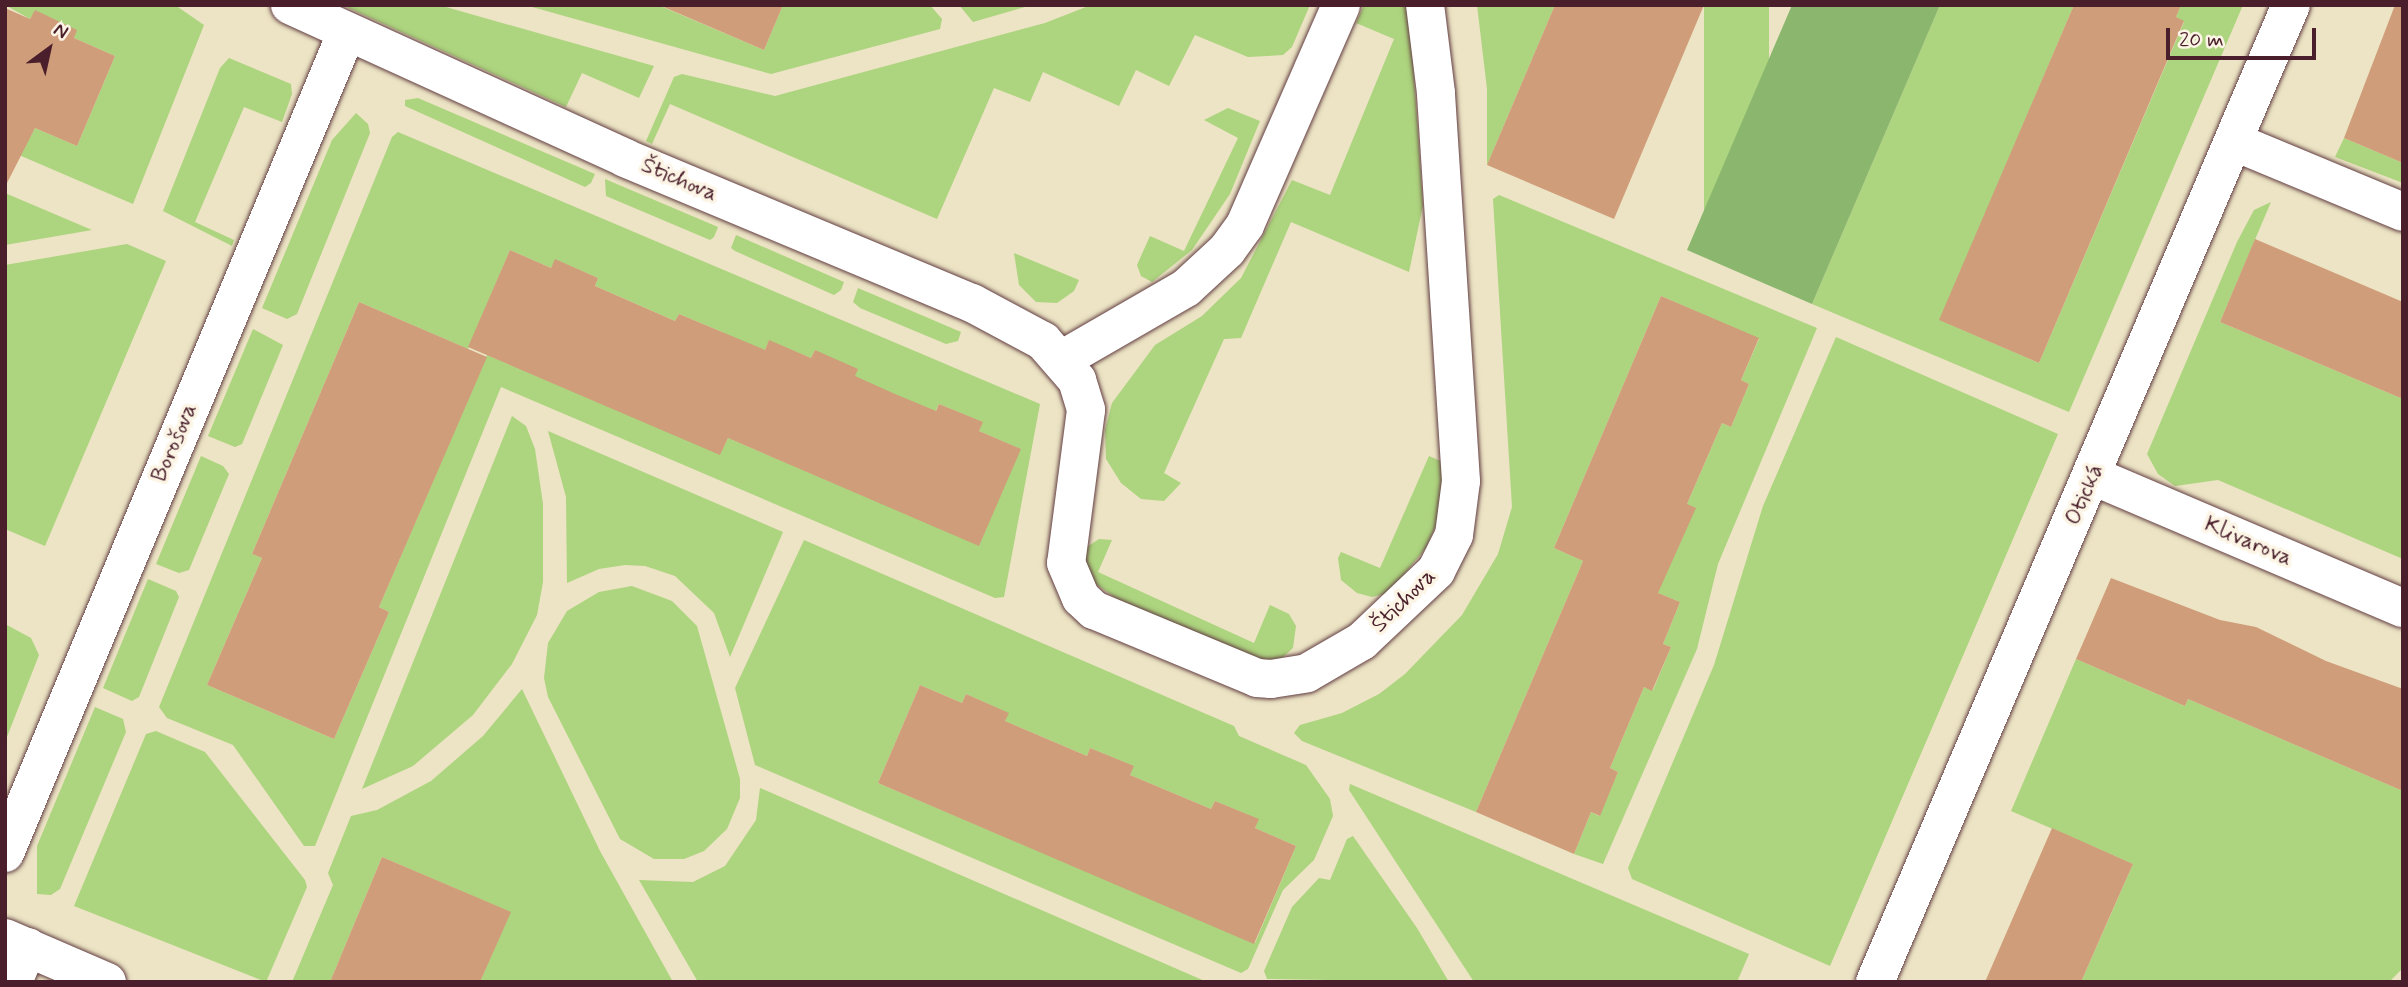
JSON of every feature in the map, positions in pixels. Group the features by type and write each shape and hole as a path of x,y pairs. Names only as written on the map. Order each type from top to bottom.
{"street":[{"name":"Štichova","path":"290,5 346,34 625,158 972,303 1020,326 1063,359 1077,380 1086,410 1066,563 1071,581 1094,610 1257,678 1297,675 1344,653 1387,620 1436,571 1454,536 1461,481 1436,93 1424,5"},
{"path":"1063,359 1186,288 1227,250 1245,225 1340,5"},
{"name":"Otická","path":"1875,982 2093,476 2291,5"},
{"name":"Borošova","path":"5,853 346,34"},
{"path":"2235,142 2403,212"},
{"name":"Klivarova","path":"2093,476 2403,608"},
{"path":"13,982 17,942 107,982"}],"green space":[{"path":"5,5 175,5 204,25 133,204 5,149 30,137 35,128 77,146 115,56 74,38 76,30 35,11 30,19"},
{"path":"342,5 439,5 654,66 639,98 582,73 566,107"},
{"path":"525,5 658,5 764,50 783,5 930,5 942,19 940,29 771,74"},
{"path":"959,5 1032,5 973,22"},
{"path":"1091,5 1310,5 1292,47 1283,55 1248,57 1195,35 1169,86 1136,70 1119,106 1043,72 1030,102 994,88 937,219 670,104 652,144 646,141 674,77 682,74 775,96 1045,23"},
{"path":"1364,5 1409,5 1423,205 1409,272 1291,222 1241,338 1224,339 1164,473 1181,483 1164,501 1141,499 1121,483 1106,459 1105,430 1112,403 1155,345 1202,316 1241,278 1292,180 1330,195 1394,39 1356,23"},
{"path":"1477,5 1555,5 1487,165 1487,89"},
{"path":"1704,5 1769,5 1769,237 1704,237"},
{"path":"1792,5 1940,5 1812,304 1687,250"},
{"path":"1940,5 2074,5 1940,320 2039,363 2184,22 2176,17 2181,5 2243,5 2069,412 1812,304"},
{"path":"229,58 291,84 292,94 282,122 244,107 195,222 234,240 232,246 163,211 220,68"},
{"path":"418,98 595,174 591,183 585,187 405,106 405,100"},
{"path":"1228,108 1260,121 1230,194 1192,250 1152,282 1141,276 1137,265 1150,236 1184,251 1238,138 1204,120"},
{"path":"356,113 368,124 370,133 297,314 287,319 262,308 332,140"},
{"path":"398,132 1040,404 1004,597 995,598 501,387 315,846 304,846 233,745 167,718 159,707 392,137","holes":["510,250 551,268 556,260 598,278 595,286 675,321 679,314 722,332 761,358 769,341 811,358 815,350 854,378 935,412 939,404 982,422 979,431 1020,449 979,545 728,438 720,454 487,355 379,607 389,612 334,739 207,685 262,558 252,554 359,302 468,349"]},
{"path":"2344,138 2403,163 2403,183 2335,157"},
{"path":"605,179 718,227 714,237 710,240 606,196"},
{"path":"5,193 92,230 5,245"},
{"path":"1499,195 1817,328 1718,564 1697,649 1603,864 1574,854 1591,812 1599,816 1618,772 1610,768 1644,687 1653,690 1671,647 1663,644 1680,602 1650,590 1722,423 1731,427 1749,384 1741,380 1759,339 1661,296 1554,548 1583,561 1476,812 1302,741 1294,733 1300,725 1342,713 1379,694 1405,674 1462,615 1498,554 1512,507 1493,199"},
{"path":"2271,202 2220,322 2403,399 2403,559 2218,480 2175,486 2158,474 2147,454 2237,242 2254,210"},
{"path":"736,235 844,282 841,290 834,295 735,251 731,248"},
{"path":"127,244 166,261 45,546 5,529 5,265"},
{"path":"1014,253 1079,280 1074,291 1057,303 1036,302 1019,285"},
{"path":"858,288 961,332 958,341 946,344 860,308 853,302"},
{"path":"253,329 283,345 242,444 235,447 208,436"},
{"path":"1836,337 2058,434 1830,966 1632,879 1628,868 1714,665 1763,506"},
{"path":"512,416 526,426 535,449 543,504 543,582 537,615 512,664 473,715 413,766 362,789"},
{"path":"548,431 783,532 730,657 714,613 675,576 645,566 625,565 599,569 567,583 566,497"},
{"path":"201,456 223,466 229,474 189,570 179,573 156,564"},
{"path":"1429,456 1443,462 1443,482 1436,525 1426,548 1388,593 1372,597 1357,593 1341,580 1338,558 1341,552 1380,568"},
{"path":"1099,539 1112,540 1098,572 1254,643 1270,605 1289,614 1296,626 1293,648 1281,659 1265,662 1117,599 1093,582 1082,550"},
{"path":"804,540 1234,726 1239,736 1306,765 1330,799 1333,816 1314,860 1283,890 1248,969 1241,973 755,765 735,688","holes":["920,685 962,703 966,694 1008,713 1005,721 1087,756 1090,748 1133,766 1130,775 1211,809 1215,801 1258,819 1255,828 1296,846 1255,943 878,783"]},
{"path":"148,579 176,591 179,597 139,697 132,701 103,688"},
{"path":"632,586 672,601 697,626 740,779 740,798 727,829 704,851 684,859 654,859 620,839 548,697 544,678 548,643 567,611 599,592"},
{"path":"5,624 31,638 39,655 5,742"},
{"path":"2076,659 2185,706 2188,699 2403,791 2403,968 2389,982 2081,982 2133,864 2011,811"},
{"path":"522,689 600,851 673,982 480,982 510,912 382,857 330,982 292,982 333,885 328,873 351,816 377,810 431,781 483,736"},
{"path":"95,707 123,719 126,732 60,889 51,895 37,894 37,846"},
{"path":"156,731 205,752 305,880 307,887 266,982 74,906 146,734"},
{"path":"1350,784 1749,954 1737,982 1474,982 1349,790"},
{"path":"760,788 1207,982 698,982 639,880 693,882 725,866 756,820"},
{"path":"1353,836 1417,928 1449,982 1267,979 1264,971 1292,907 1319,878 1330,880 1347,839"}],"building":[{"path":"659,5 783,5 764,50"},
{"path":"1555,5 1704,5 1614,219 1487,165"},
{"path":"2074,5 2181,5 2176,17 2184,21 2039,363 1939,320"},
{"path":"2395,5 2403,5 2403,163 2344,138"},
{"path":"5,8 30,19 35,10 77,30 74,38 115,56 77,146 35,128 5,187"},
{"path":"2255,239 2403,302 2403,399 2220,322"},
{"path":"510,250 551,268 555,259 598,278 595,286 675,321 679,314 765,350 769,340 811,358 815,350 858,369 855,376 895,394 936,411 939,404 983,422 979,431 1021,449 979,546 728,438 720,455 468,347"},
{"path":"1661,296 1759,338 1741,380 1749,384 1731,427 1722,423 1687,504 1696,508 1658,593 1680,602 1663,644 1671,647 1652,691 1644,687 1610,768 1618,772 1600,816 1591,812 1574,854 1476,812 1583,561 1554,548"},
{"path":"359,302 487,357 379,607 389,612 334,739 207,685 262,558 252,554"},
{"path":"2111,578 2220,620 2256,627 2326,661 2403,689 2403,791 2188,699 2185,706 2076,659"},
{"path":"920,685 962,703 966,694 1009,713 1005,721 1087,756 1090,748 1134,766 1130,775 1211,809 1215,801 1259,819 1255,828 1296,846 1254,944 878,783"},
{"path":"2052,828 2133,864 2081,982 1985,982"},
{"path":"382,857 511,912 480,982 330,982"}]}
